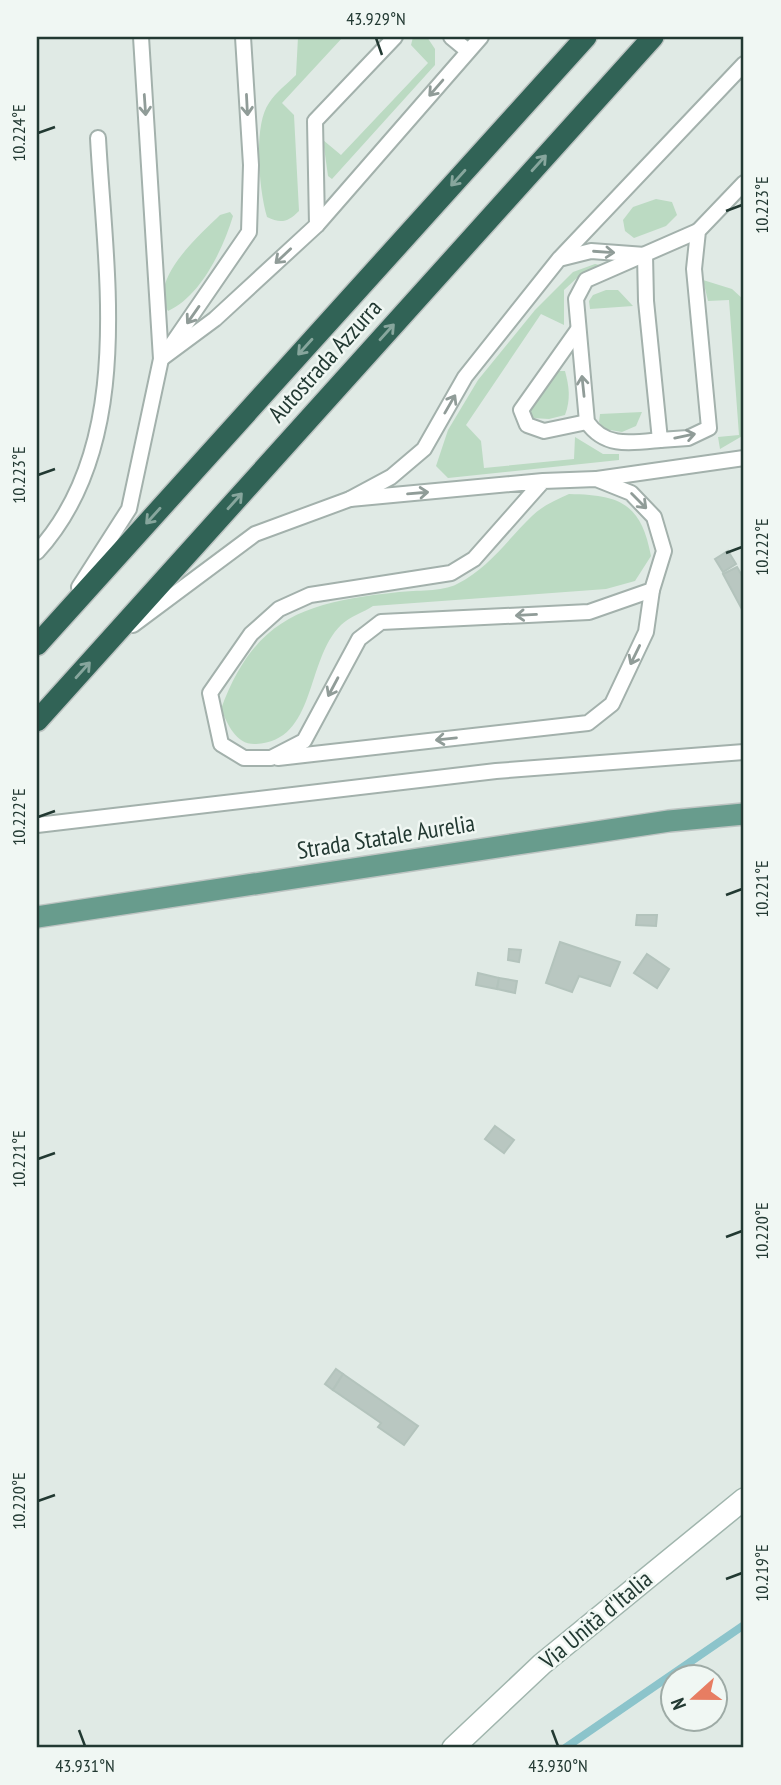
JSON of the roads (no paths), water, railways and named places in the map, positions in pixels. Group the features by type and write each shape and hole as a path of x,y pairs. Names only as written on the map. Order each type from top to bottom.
{"highway":[{"name":"Autostrada Azzurra","path":"37,645 586,37"},
{"name":"Autostrada Azzurra","path":"37,721 653,37"}],"main road":[{"name":"Strada Statale Aurelia","path":"40,916 669,821 744,814"},
{"name":"Via Unità d'Italia","path":"453,1748 542,1664 744,1499"}],"lane":[{"path":"53,627 129,509 161,359 141,37"},
{"path":"161,359 249,232 251,165 243,37"},
{"path":"317,225 315,121 394,37"},
{"path":"451,37 468,51"},
{"path":"161,359 215,319 317,225 481,37"},
{"path":"104,646 256,534 350,499 391,477 424,449 465,377 559,259 744,64"},
{"path":"37,552 52,535 86,470 103,403 109,350 98,138"},
{"path":"698,231 694,269 709,428 688,438 618,444 595,433 587,422 576,299 586,280 698,231 744,183"},
{"path":"559,259 591,251 645,255"},
{"path":"645,255 646,301 660,440"},
{"path":"577,331 521,410 527,425 544,431 587,422"},
{"path":"350,499 543,481 596,479 744,458"},
{"path":"543,481 474,559 451,573 310,595 279,609 251,634 209,693 221,744 244,758 271,758 588,723 612,704 646,632 652,590 664,551 654,517 631,492 596,479"},
{"path":"271,758 304,741 359,639 381,622 589,612 652,590"},
{"path":"37,825 496,771 744,752"}],"waterway":[{"path":"565,1748 744,1625"}]}
